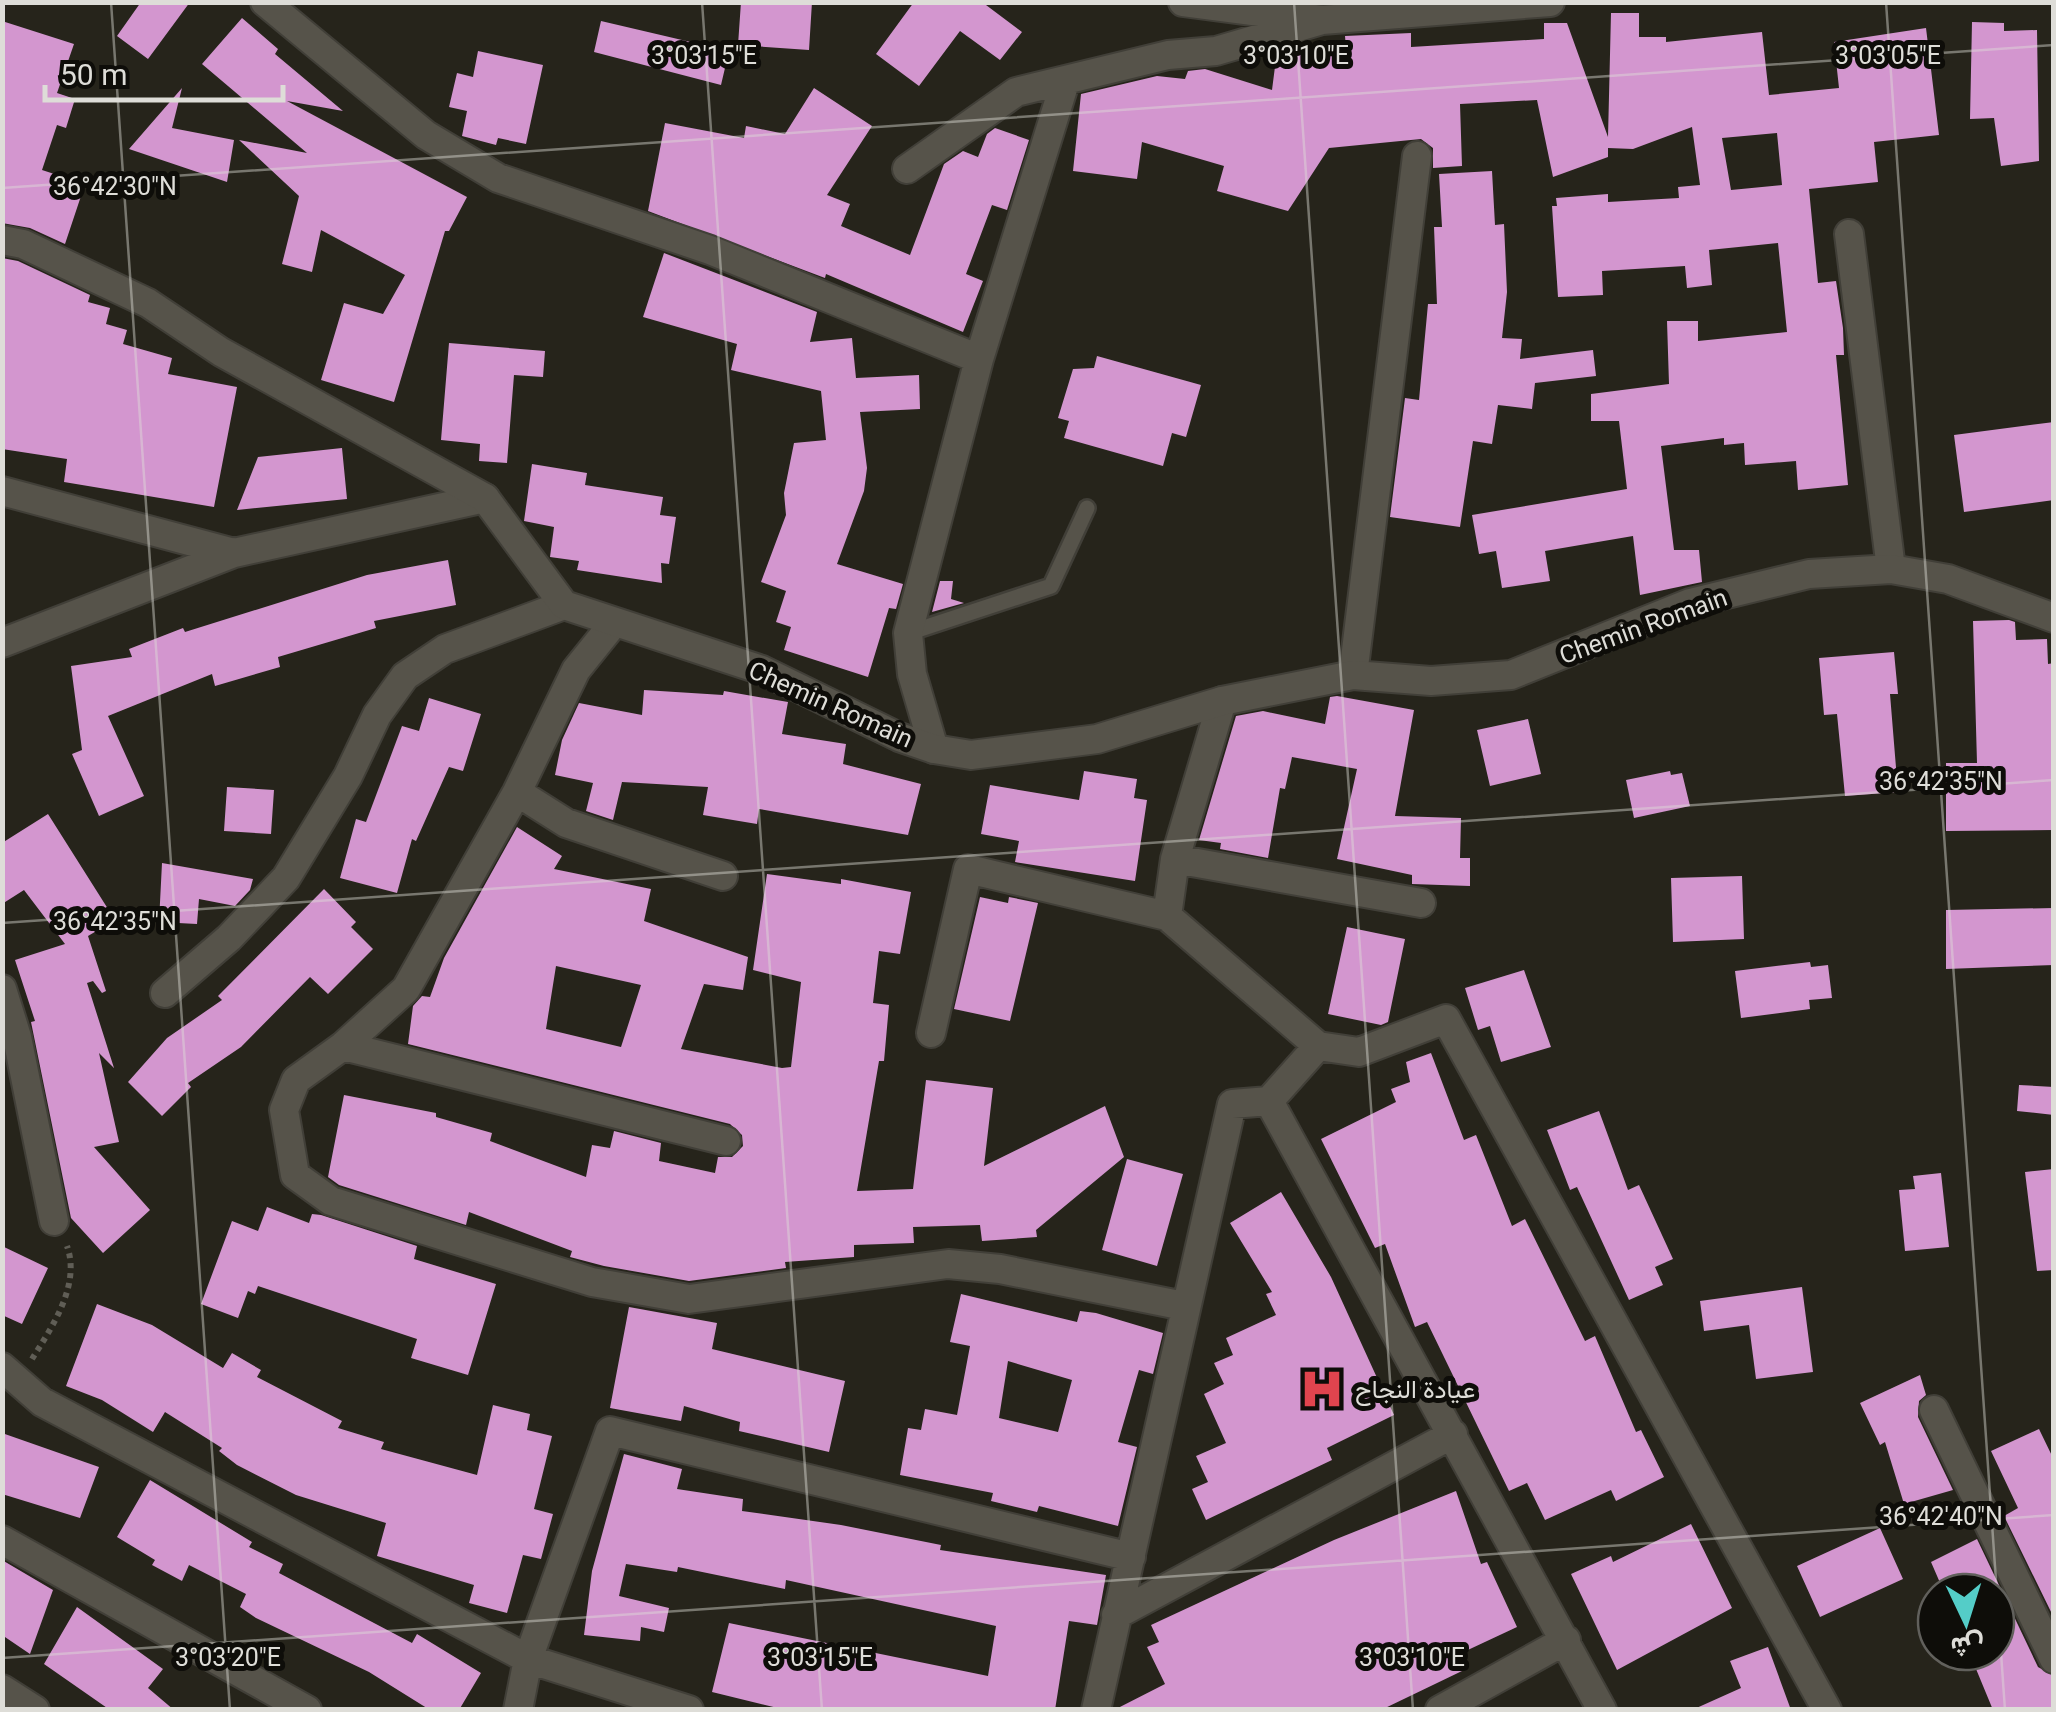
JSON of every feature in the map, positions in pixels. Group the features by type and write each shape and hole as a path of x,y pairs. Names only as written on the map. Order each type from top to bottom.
{"street":[{"path":"265,2 426,135 498,178 710,250 978,360"},
{"path":"1183,2 1322,20"},
{"path":"907,169 1016,92 1168,55 1216,51 1322,20 1550,2"},
{"path":"934,749 912,674 908,633 978,360 1065,82"},
{"path":"1353,674 1417,156"},
{"path":"1849,234 1891,569"},
{"path":"2,240 23,244 148,303 221,352 484,498 564,606 445,649 404,676 377,715 348,776 286,878 229,938 165,993"},
{"path":"2,491 234,553"},
{"path":"2,643 234,553 484,498"},
{"name":"Chemin Romain","path":"564,606 762,670 899,737 934,749 971,755 1097,739 1222,701 1353,674 1432,681 1511,675 1690,604 1809,574 1891,569 1948,578 2054,618"},
{"path":"613,624 576,670 517,792 406,988 343,1046 296,1080 284,1110 295,1174 332,1201 592,1282 689,1299 948,1264 1000,1269 1184,1306"},
{"path":"1168,916 1176,859 1222,701"},
{"path":"517,792 566,823 723,876"},
{"path":"1176,859 1420,903"},
{"path":"932,1033 968,869 1168,916 1318,1046 1359,1052 1446,1019 1828,1710"},
{"path":"2,989 17,1037 54,1220"},
{"path":"343,1046 726,1141"},
{"path":"1096,1710 1232,1104 1270,1101 1318,1046"},
{"path":"1270,1101 1602,1710"},
{"path":"10,1374 42,1402 528,1659 689,1710"},
{"path":"1934,1410 2054,1660"},
{"path":"518,1710 528,1659 610,1432 1131,1558"},
{"path":"1116,1615 1453,1434"},
{"path":"2,1540 307,1710"},
{"path":"1440,1710 1566,1640"},
{"path":"2,1689 35,1710"}],"lane":[{"path":"908,633 1051,586 1086,508"}],"path":[{"path":"10,1374 55,1322 70,1281 70,1252 54,1220"}],"building":[{"path":"141,2 190,2 148,59 117,36"},
{"path":"741,2 812,2 809,50 738,45"},
{"path":"914,2 982,2 1022,32 1000,60 960,31 919,86 876,54"},
{"path":"1611,13 1639,13 1639,37 1666,37 1666,42 1762,32 1769,95 1839,88 1834,42 1926,28 1939,135 1874,142 1878,182 1809,189 1818,283 1836,281 1843,328 1844,355 1836,355 1848,485 1798,490 1796,461 1745,465 1744,443 1724,445 1724,438 1661,446 1674,550 1699,550 1702,582 1640,595 1633,536 1545,551 1550,581 1502,588 1496,551 1479,554 1472,515 1627,489 1619,421 1591,421 1591,394 1669,384 1667,321 1698,321 1698,341 1787,332 1778,243 1709,250 1712,285 1687,288 1685,266 1602,271 1603,295 1558,297 1552,206 1557,206 1556,198 1608,194 1608,202 1679,198 1678,187 1700,185 1692,127 1633,149 1608,148 1608,157 1553,177 1537,100 1460,104 1462,166 1433,168 1433,148 1421,139 1329,148 1288,211 1217,191 1224,166 1142,142 1137,179 1073,171 1081,94 1157,76 1185,79 1188,71 1205,69 1272,90 1277,51 1307,43 1346,48 1345,36 1411,33 1411,47 1544,39 1544,23 1567,23 1608,137","holes":["1777,133 1782,185 1731,190 1722,138"]},
{"path":"242,18 278,49 275,54 343,111 287,101 467,197 449,231 445,231 394,402 321,380 344,303 383,314 405,275 321,230 312,272 282,264 299,196 239,140 307,153 202,64"},
{"path":"2,21 74,44 57,93 75,99 66,128 57,125 42,170 85,184 65,244 30,228 2,223"},
{"path":"601,21 729,51 721,85 594,52"},
{"path":"1972,22 2004,23 2004,31 2037,30 2039,161 2001,166 1994,118 1970,119"},
{"path":"478,51 543,65 526,144 498,138 496,145 462,136 467,111 449,107 457,73 473,77"},
{"path":"182,88 172,128 234,140 227,182 129,149"},
{"path":"814,88 872,126 827,195 850,204 841,226 910,255 944,164 963,151 978,157 987,134 995,128 1029,140 1007,210 992,205 966,274 983,281 963,332 826,274 825,278 648,211 665,123 744,138 746,126 785,134"},
{"path":"1492,171 1495,225 1504,224 1507,292 1502,338 1522,339 1520,359 1593,350 1596,376 1535,383 1532,409 1498,405 1492,444 1473,441 1460,527 1390,517 1405,398 1419,400 1428,304 1437,304 1434,227 1442,227 1439,174"},
{"path":"664,253 817,312 810,342 852,338 856,378 919,375 920,409 860,412 867,468 864,491 837,564 903,584 896,609 889,608 868,677 784,650 791,627 776,622 786,591 761,582 786,515 784,493 794,443 826,440 821,391 731,370 737,344 643,317"},
{"path":"2,258 18,261 90,295 88,302 110,308 106,324 127,330 123,344 172,358 168,374 237,387 214,507 64,482 67,459 2,449"},
{"path":"449,343 545,351 543,377 514,375 507,463 479,461 480,444 441,440"},
{"path":"1097,356 1201,385 1186,437 1172,433 1163,466 1064,438 1069,421 1058,418 1073,369 1094,368"},
{"path":"2054,422 2054,500 1964,512 1954,435"},
{"path":"342,448 347,499 237,510 258,457"},
{"path":"532,464 587,473 585,485 663,497 660,515 676,517 669,564 661,563 662,583 577,570 579,561 550,557 554,527 524,521"},
{"path":"448,560 456,605 374,621 376,628 278,657 280,667 215,686 212,674 108,716 144,796 99,816 72,754 82,750 71,666 132,657 129,649 183,628 185,632 367,575"},
{"path":"940,581 953,581 951,599 964,603 932,612"},
{"path":"1973,621 2015,622 2016,640 2047,639 2048,664 2054,663 2054,830 1946,831 1946,763 1977,763"},
{"path":"1894,652 1898,694 1890,694 1898,792 1845,796 1837,714 1824,715 1819,658"},
{"path":"644,690 723,695 724,691 788,702 782,734 846,744 843,764 921,784 908,835 759,809 757,824 703,815 708,787 622,782 613,820 586,811 593,783 555,775 562,740 579,703 642,715"},
{"path":"1330,697 1414,710 1395,816 1461,818 1460,858 1470,858 1470,886 1412,884 1412,875 1337,859 1357,769 1292,757 1285,789 1280,788 1268,858 1220,849 1221,843 1199,840 1236,716 1263,711 1325,724"},
{"path":"429,698 481,714 463,771 449,767 416,841 412,839 397,893 340,878 356,819 366,822 402,726 419,731"},
{"path":"1528,719 1541,774 1490,786 1477,730"},
{"path":"1084,771 1137,779 1134,798 1147,800 1135,881 1015,862 1019,841 981,834 990,785 1079,800"},
{"path":"1670,771 1671,775 1682,773 1690,806 1634,818 1626,780"},
{"path":"227,787 274,790 271,834 224,831"},
{"path":"48,814 115,920 88,936 106,991 102,993 93,981 87,983 114,1068 99,1053 119,1142 94,1147 150,1210 103,1253 71,1218 31,1022 35,1021 15,960 65,944 24,890 2,904 2,843"},
{"path":"517,827 562,856 554,869 651,889 644,921 748,957 743,990 704,984 681,1049 791,1067 801,982 753,970 767,874 841,884 841,879 911,892 900,954 879,951 873,1003 889,1005 884,1061 879,1061 857,1191 913,1189 926,1080 993,1088 984,1166 1105,1106 1124,1157 1036,1230 1037,1237 982,1241 980,1225 913,1227 914,1243 854,1245 854,1257 785,1262 786,1268 689,1281 570,1257 572,1251 469,1212 466,1225 339,1185 328,1177 344,1095 436,1113 436,1117 492,1133 490,1141 586,1177 592,1145 610,1148 614,1131 661,1143 659,1161 715,1173 718,1157 732,1157 743,1146 742,1135 730,1124 408,1044 413,1006 422,996 430,997 444,958","holes":["556,966 641,985 621,1047 546,1029"]},
{"path":"162,863 253,879 250,890 235,906 199,899 197,924 159,922"},
{"path":"1742,876 1744,939 1673,942 1671,878"},
{"path":"324,889 356,922 351,927 373,949 328,994 310,977 241,1047 188,1083 191,1087 162,1116 128,1082 167,1038 222,1000 218,996"},
{"path":"980,897 1008,903 1009,897 1038,903 1010,1021 954,1009"},
{"path":"2054,908 2054,965 1946,969 1946,910"},
{"path":"1347,927 1405,939 1388,1022 1381,1025 1328,1014"},
{"path":"1810,962 1811,967 1828,965 1832,998 1809,1000 1810,1009 1741,1018 1735,971"},
{"path":"1524,970 1551,1047 1501,1062 1490,1026 1478,1030 1465,988"},
{"path":"1431,1053 1464,1140 1476,1135 1512,1226 1525,1219 1585,1341 1595,1336 1636,1432 1641,1430 1664,1477 1616,1501 1611,1490 1545,1520 1527,1483 1509,1491 1427,1322 1415,1327 1385,1244 1375,1248 1321,1139 1396,1102 1391,1089 1410,1082 1406,1062"},
{"path":"2019,1085 2054,1087 2054,1115 2017,1111"},
{"path":"1599,1111 1628,1190 1639,1185 1673,1259 1655,1267 1663,1285 1629,1300 1577,1187 1570,1190 1547,1130"},
{"path":"1127,1159 1183,1174 1157,1266 1102,1250"},
{"path":"2054,1169 2054,1270 2037,1271 2025,1172"},
{"path":"1941,1173 1949,1247 1905,1251 1899,1190 1915,1189 1913,1176"},
{"path":"1281,1192 1331,1277 1394,1415 1327,1448 1332,1460 1206,1520 1192,1489 1208,1482 1196,1456 1226,1443 1204,1394 1224,1384 1214,1363 1233,1355 1226,1338 1276,1315 1266,1294 1272,1292 1230,1223"},
{"path":"267,1207 309,1223 312,1214 321,1215 417,1246 414,1259 496,1284 468,1375 411,1358 417,1339 258,1286 255,1294 248,1291 238,1318 201,1304 232,1221 258,1231"},
{"path":"2,1246 48,1268 22,1324 2,1315"},
{"path":"1802,1287 1813,1372 1756,1379 1749,1325 1704,1331 1700,1301"},
{"path":"961,1294 1077,1322 1080,1311 1096,1313 1163,1333 1153,1374 1139,1370 1118,1442 1137,1447 1118,1526 1039,1506 1037,1512 991,1501 993,1493 900,1475 908,1428 921,1430 925,1409 957,1415 970,1346 950,1342","holes":["1008,1361 1072,1380 1058,1432 999,1418"]},
{"path":"97,1304 152,1325 223,1368 232,1353 261,1370 257,1377 342,1421 338,1428 384,1442 381,1449 477,1475 493,1405 530,1414 527,1430 552,1436 534,1509 553,1514 541,1559 523,1555 507,1613 469,1603 474,1585 377,1556 386,1523 296,1495 237,1465 219,1451 222,1448 165,1412 153,1432 102,1400 66,1386"},
{"path":"629,1307 717,1323 712,1349 845,1381 829,1452 739,1431 740,1422 684,1406 681,1421 610,1408"},
{"path":"1920,1375 1926,1395 1919,1401 1918,1417 1953,1490 1904,1504 1885,1442 1880,1445 1860,1403"},
{"path":"2039,1429 2054,1460 2054,1618 2004,1516 2018,1508 1991,1451"},
{"path":"2,1433 99,1467 80,1518 2,1494"},
{"path":"624,1454 682,1469 677,1489 743,1499 742,1511 841,1525 941,1545 940,1550 1106,1575 1097,1625 1069,1621 1055,1710 786,1710 712,1692 729,1623 988,1676 996,1626 786,1580 785,1589 678,1567 677,1572 626,1564 619,1596 669,1608 664,1632 641,1627 640,1641 584,1635 592,1571"},
{"path":"150,1480 252,1542 249,1547 283,1564 279,1573 412,1643 417,1634 481,1673 459,1710 430,1710 369,1672 256,1618 240,1607 246,1594 189,1565 182,1581 152,1565 155,1560 117,1537"},
{"path":"1456,1491 1481,1564 1487,1562 1517,1627 1455,1656 1462,1671 1381,1710 1114,1710 1165,1684 1147,1647 1159,1642 1151,1625 1334,1540"},
{"path":"1691,1524 1732,1608 1617,1670 1571,1574 1611,1556 1613,1562"},
{"path":"1880,1528 1903,1579 1820,1617 1797,1566"},
{"path":"1977,1539 1993,1572 1935,1572 1931,1562"},
{"path":"2,1560 53,1590 30,1654 2,1635"},
{"path":"77,1607 163,1669 148,1688 174,1710 110,1710 44,1664"},
{"path":"2016,1621 2038,1667 2054,1676 2054,1710 1993,1710 1977,1672 2016,1672"},
{"path":"1768,1647 1791,1710 1692,1710 1741,1688 1730,1661"}],"place":[{"name":"عيادة النجاح","path":"1322,1389"}]}
